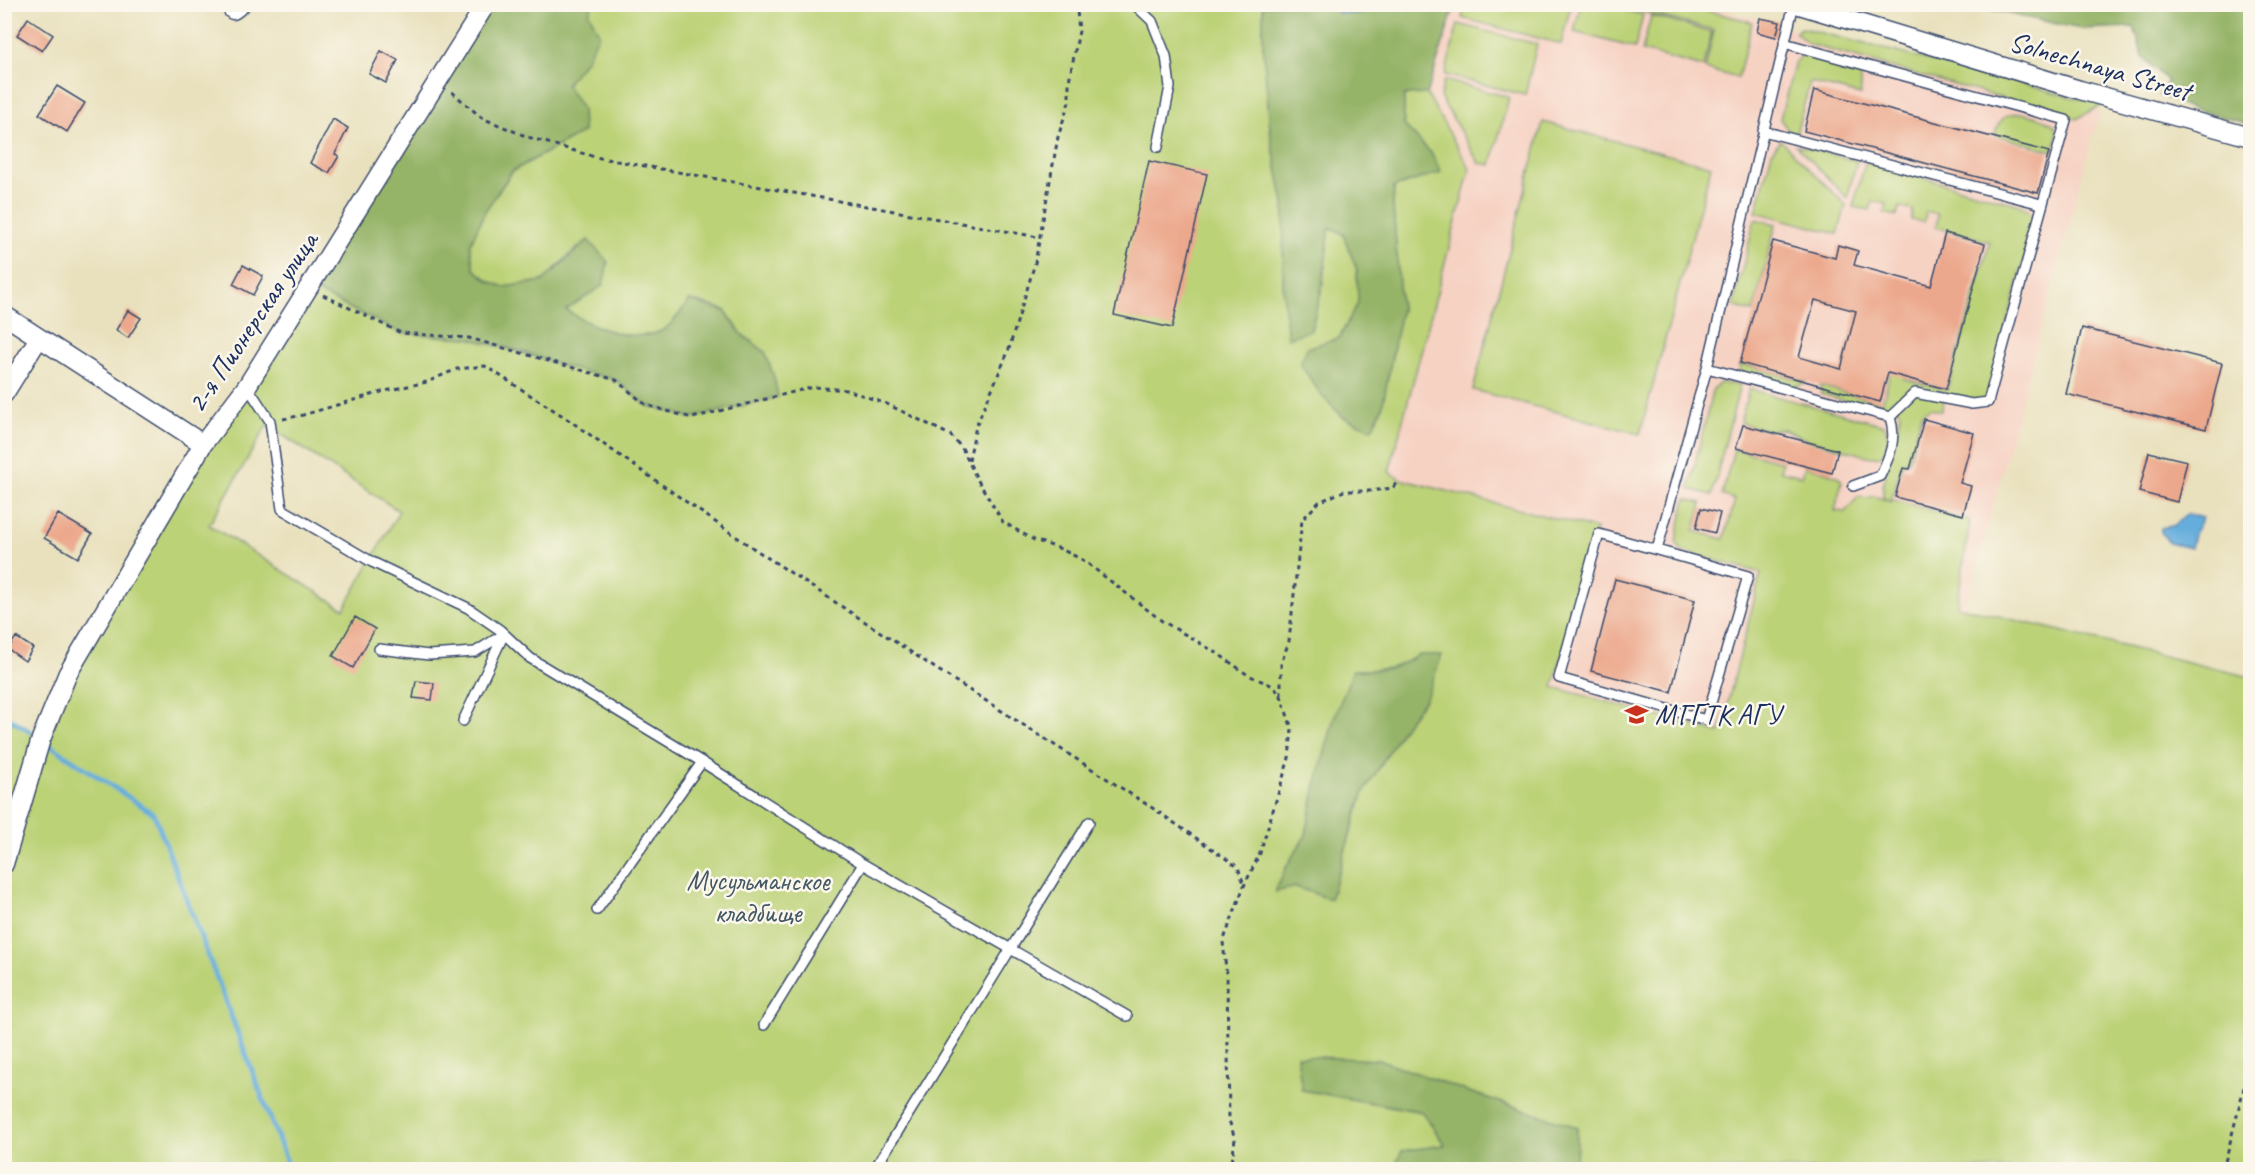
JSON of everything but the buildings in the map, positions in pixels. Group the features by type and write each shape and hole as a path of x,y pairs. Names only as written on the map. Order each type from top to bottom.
{"street":[{"name":"2-я Пионерская улица","path":"4,864 41,739 68,673 203,444 247,386 486,4"},
{"name":"Solnechnaya Street","path":"1795,4 2069,86 2250,137"},
{"path":"4,315 203,444"},
{"path":"4,393 39,338"}],"lane":[{"path":"1134,4 1152,21 1166,56 1170,87 1158,147"},
{"path":"1657,550 1707,368 1795,4"},
{"path":"1784,43 2066,120 1988,402 1971,404 1915,393 1890,417"},
{"path":"1763,131 2042,204"},
{"path":"1707,368 1890,417"},
{"path":"247,386 270,421 282,509 372,562 468,608 504,634 530,658 702,762 863,864 1126,1016"},
{"path":"1853,486 1880,476 1890,456 1893,440 1894,429 1890,417"},
{"path":"1599,534 1657,550 1748,576 1706,720 1558,678 1599,534"},
{"path":"379,649 429,655 475,652 504,634"},
{"path":"463,721 504,634"},
{"path":"597,910 702,762"},
{"path":"874,1170 1089,822"},
{"path":"764,1025 863,864"}],"path":[{"path":"968,461 976,426 1008,352 1035,263 1058,137 1069,102 1069,81 1079,31 1074,4"},
{"path":"439,81 482,118 528,137 595,158 1038,237"},
{"path":"309,288 401,333 469,338 523,352 562,366 616,380 646,405 692,418 813,387 847,390 887,404 950,435 962,448 977,479 1004,522 1034,540 1061,549 1083,560 1162,621 1217,653 1248,675 1273,686 1281,696"},
{"path":"270,421 303,415 385,391 427,382 456,369 485,366 563,416 783,568 1157,811 1238,867 1244,886"},
{"path":"1232,1170 1235,1139 1229,1120 1227,979 1223,942 1244,886 1260,853 1289,758 1292,729 1281,696 1281,664 1289,641 1302,520 1319,502 1344,491 1393,488 1396,483"},
{"path":"2223,1170 2250,1064"}],"shaded area":[{"name":"МГГТК АГУ","path":"1455,5 1703,5 2099,112 1840,1075 1282,955 1389,472 1470,169 1427,94"}],"green space":[{"path":"1465,4 1571,5 1561,44 1462,18"},
{"path":"486,5 592,5 589,13 599,34 586,60 566,84 582,109 583,132 512,171 485,211 470,245 474,269 489,281 504,287 543,281 588,240 608,262 603,285 566,310 601,328 641,336 665,329 690,300 725,311 742,335 765,352 778,397 692,418 646,405 616,380 562,366 523,352 469,338 401,333 309,288"},
{"name":"Мусульманское кладбище","path":"592,5 1263,5 1263,47 1271,138 1284,203 1283,292 1311,330 1322,288 1329,227 1343,234 1357,270 1358,303 1339,338 1307,348 1382,408 1401,310 1393,206 1394,187 1441,172 1431,153 1404,125 1404,95 1427,94 1470,169 1389,472 1400,479 1596,529 1553,687 1720,733 1761,573 1682,551 1676,542 1686,499 1702,503 1694,531 1724,539 1735,500 1722,495 1734,449 1782,462 1780,471 1802,476 1805,466 1837,476 1842,481 1835,511 1845,512 1859,496 1867,498 1874,496 1970,521 1957,606 2250,677 2250,1169 1576,1169 1577,1127 1380,1060 1302,1090 1422,1112 1445,1145 1403,1151 1393,1170 5,1169 4,718 41,739 68,673 309,288 359,313 432,336 469,338 616,380 646,405 692,418 778,397 765,352 742,334 725,310 690,300 666,328 655,333 629,335 601,328 565,310 603,285 588,240 543,281 504,287 489,281 474,269 470,245 485,211 513,171 583,132 582,109 565,84 586,60 589,13","holes":["267,425 399,511 344,609 209,525","1418,655 1426,698 1405,725 1363,794 1330,899 1296,887 1276,891 1286,867 1306,835 1316,785 1353,670 1395,667"]},
{"path":"1263,5 1332,5 1339,13 1361,14 1364,5 1455,5 1427,94 1404,95 1404,125 1431,153 1441,172 1394,187 1393,206 1401,310 1382,408 1372,429 1343,417 1322,396 1300,364 1307,348 1339,338 1358,303 1357,270 1343,234 1330,227 1322,288 1311,330 1288,338 1283,292 1284,203 1271,138 1263,47"},
{"path":"1581,5 1604,5 1643,15 1635,48 1574,32"},
{"path":"1615,5 1685,5 1752,22 1738,78 1705,69 1714,30"},
{"path":"1967,5 2250,5 2250,123 2192,109 2159,95 2168,81 2143,57 2134,27 2081,29"},
{"path":"1651,16 1712,32 1703,67 1642,51"},
{"path":"1458,24 1537,44 1525,95 1445,75"},
{"path":"1802,28 2103,104 2077,119 1808,44 1796,33"},
{"path":"1803,55 1818,56 1850,66 1860,76 1861,88 1860,95 1810,82 1796,134 1788,130 1780,119 1795,62"},
{"path":"1444,80 1509,97 1491,165 1479,163 1440,97"},
{"path":"2022,113 2042,119 2055,127 2057,136 2053,151 1995,135 1998,125 2004,118 2011,114"},
{"path":"1543,122 1711,166 1640,434 1473,390"},
{"path":"1780,140 1846,205 1838,234 1756,212 1772,152"},
{"path":"1796,145 1857,161 1847,198"},
{"path":"1865,163 2020,205 2031,213 2034,222 1987,400 1973,402 1945,397 1941,411 1930,408 1922,414 1909,460 1902,464 1891,501 1883,498 1883,486 1901,414 1897,407 1890,414 1821,394 1820,386 1882,403 1907,313 1921,317 1904,379 1947,390 1990,242 1936,227 1938,214 1926,212 1924,222 1911,220 1913,210 1900,207 1897,216 1884,213 1886,204 1873,201 1870,210 1853,207"},
{"path":"1755,219 1776,224 1753,312 1733,306"},
{"path":"1740,364 1806,382 1796,387 1746,374 1740,370"},
{"path":"1720,383 1740,385 1712,495 1689,489 1713,389"},
{"path":"1749,389 1884,425 1888,438 1886,449 1880,456 1871,457 1805,439 1784,429 1768,430 1740,423"},
{"path":"1418,655 1442,655 1426,698 1405,725 1363,794 1330,899 1296,887 1275,892 1286,867 1306,835 1316,785 1334,718 1353,670 1395,667"},
{"path":"1297,1056 1380,1060 1577,1127 1576,1169 1393,1169 1402,1151 1445,1145 1423,1112 1302,1090"}],"water":[{"path":"1332,5 1364,5 1361,14 1339,13"},
{"path":"2188,514 2203,518 2194,534 2191,548 2169,543 2161,532 2161,528 2172,526"}],"waterway":[{"path":"4,715 31,732"},
{"path":"47,743 154,814 290,1170"}],"place":[{"name":"МГГТК АГУ","path":"1637,714"}]}
